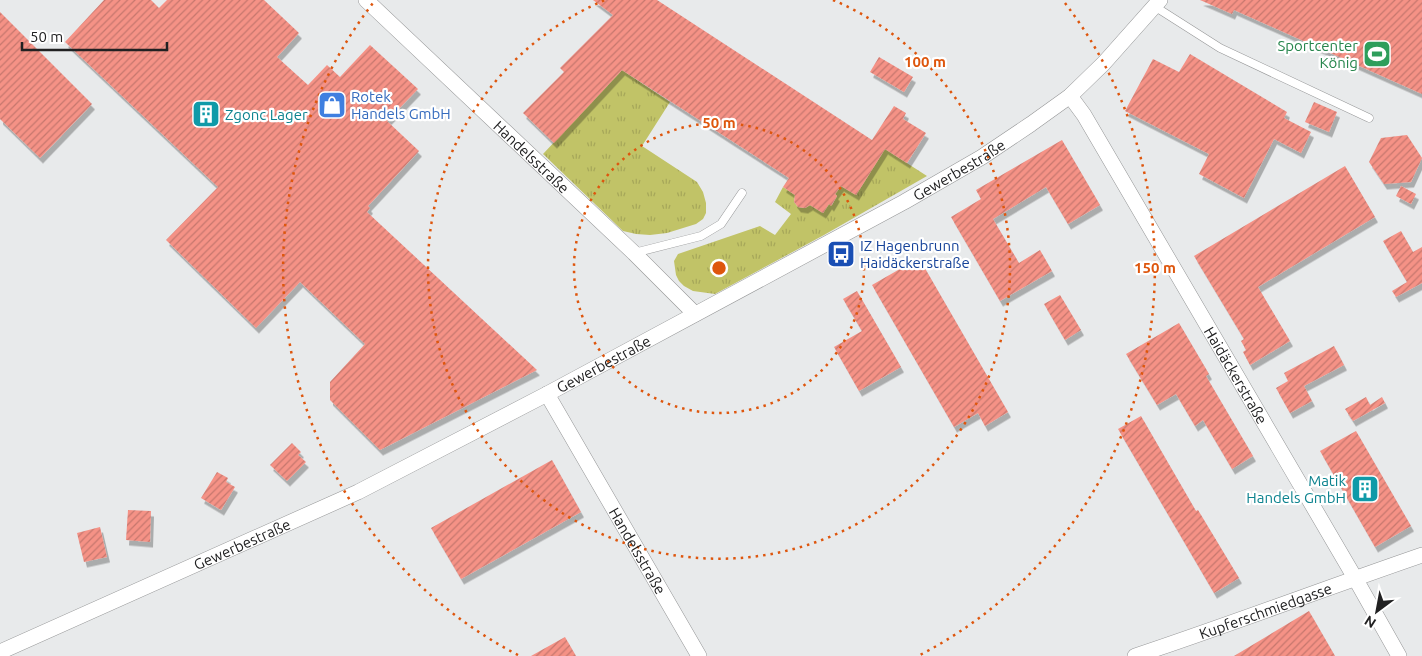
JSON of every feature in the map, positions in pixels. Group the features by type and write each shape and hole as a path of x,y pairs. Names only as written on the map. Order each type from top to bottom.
{"street":[{"name":"Handelsstraße","path":"366,0 634,253 695,314"},
{"name":"Gewerbestraße","path":"0,652 358,492 547,394 871,220 982,157 1070,96 1110,56 1157,3"},
{"name":"Haidäckerstraße","path":"1070,96 1084,115 1399,656"},
{"name":"Handelsstraße","path":"547,394 699,656"},
{"name":"Kupferschmiedgasse","path":"1135,656 1231,624 1422,555"}],"lane":[{"path":"1157,3 1220,48 1369,118"},
{"path":"634,253 701,236 721,224 742,193"}],"green space":[{"path":"622,70 670,102 642,146 697,182 703,192 706,213 703,219 696,224 667,233 650,235 623,231 543,154"},
{"path":"885,149 927,176 715,294 693,291 679,281 674,261 678,254 760,226 775,235 791,214 775,202 783,187 795,195 794,202 798,207 805,208 810,205 823,213 829,204 832,205 837,196 835,194 841,186 856,195"}],"building":[{"path":"104,0 151,0 159,8 167,0 264,0 299,33 277,57 308,85 327,65 340,77 370,45 418,89 387,121 419,151 368,206 370,208 367,212 537,370 380,450 330,400 330,382 365,344 300,282 256,328 166,240 218,187 65,42"},
{"path":"593,0 657,0 872,140 894,106 906,113 903,119 926,133 907,163 885,149 856,195 841,186 835,194 837,196 831,206 829,204 823,213 810,205 805,208 798,207 794,202 795,195 783,187 789,178 622,70 554,143 523,113 564,72 560,68 613,15"},
{"name":"Sportcenter König","path":"1200,0 1422,0 1422,94 1234,10 1232,14"},
{"path":"0,12 92,104 40,158 0,119"},
{"path":"1190,54 1287,112 1284,118 1311,132 1301,153 1274,139 1244,198 1199,174 1209,154 1125,111 1153,59 1179,72"},
{"path":"879,57 913,77 904,92 870,72"},
{"path":"1314,102 1337,112 1329,132 1305,122"},
{"path":"1407,135 1422,158 1411,182 1384,184 1369,162 1381,138"},
{"path":"1062,140 1100,205 1068,224 1046,187 993,219 1019,263 1040,250 1052,271 1000,301 951,217 981,199 976,190"},
{"path":"1345,166 1375,217 1258,287 1290,341 1250,365 1243,352 1246,350 1241,341 1244,339 1194,256"},
{"path":"1401,186 1416,194 1411,204 1396,196"},
{"path":"1401,231 1413,252 1422,247 1422,283 1396,297 1392,291 1407,282 1383,241"},
{"path":"919,258 1008,412 985,426 978,413 954,427 872,285"},
{"path":"857,291 901,367 859,391 834,347 862,331 843,299"},
{"path":"1060,295 1081,330 1065,340 1044,304"},
{"path":"1179,323 1209,374 1206,376 1253,456 1232,469 1203,420 1195,426 1176,394 1157,405 1126,354"},
{"path":"1334,346 1344,365 1304,386 1312,401 1290,413 1276,388 1288,381 1284,373"},
{"path":"1366,397 1370,405 1382,397 1385,403 1353,421 1345,409"},
{"path":"1141,416 1196,511 1198,510 1239,578 1214,593 1118,429"},
{"name":"Matik Handels GmbH","path":"1356,431 1411,526 1375,547 1320,451"},
{"path":"292,443 301,452 298,455 306,462 287,481 270,465"},
{"path":"552,460 581,512 461,579 431,528"},
{"path":"217,472 228,478 226,482 235,487 221,510 201,498"},
{"path":"128,510 151,511 150,542 126,540"},
{"path":"100,527 107,557 84,562 77,533"},
{"path":"1309,611 1335,656 1234,656"},
{"path":"565,637 576,656 531,656"}],"place":[{"name":"Sportcenter König","path":"1377,54"},
{"name":"Rotek Handels GmbH","path":"332,105"},
{"name":"Zgonc Lager","path":"206,114"},
{"name":"IZ Hagenbrunn Haidäckerstraße","path":"841,254"},
{"name":"Matik Handels GmbH","path":"1365,489"}]}
